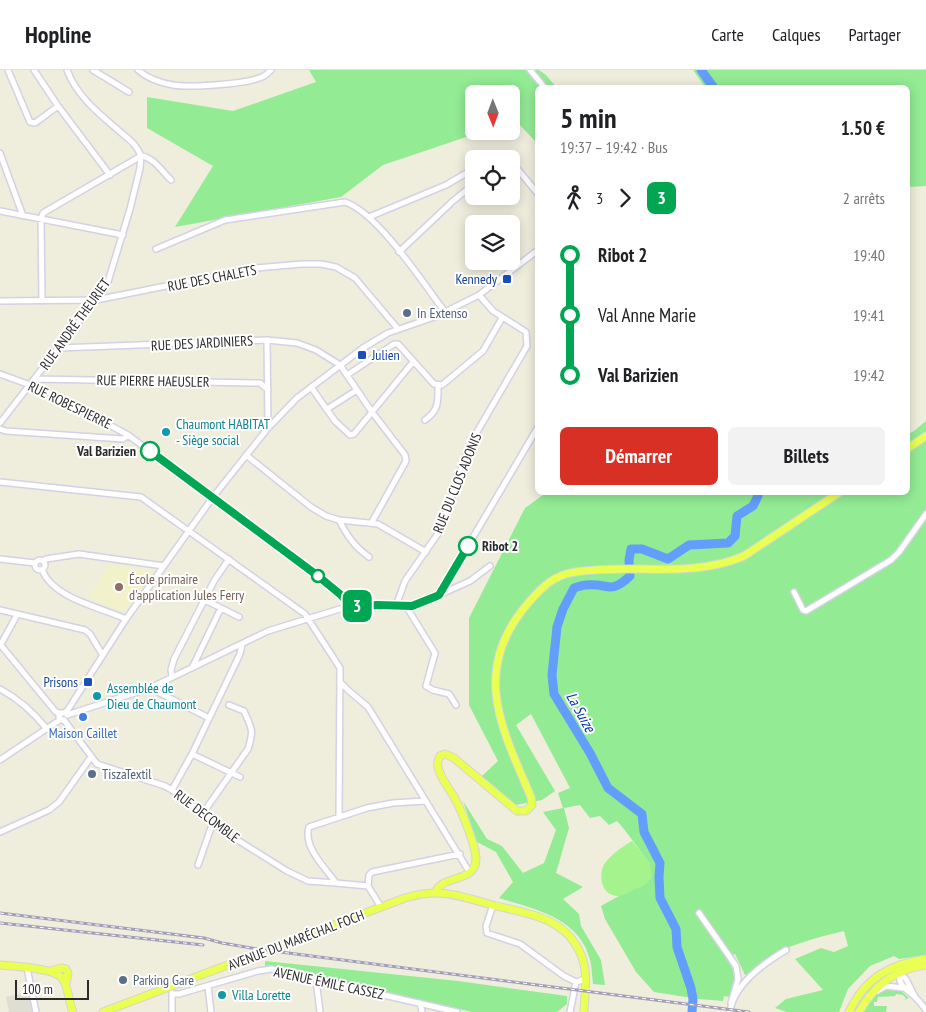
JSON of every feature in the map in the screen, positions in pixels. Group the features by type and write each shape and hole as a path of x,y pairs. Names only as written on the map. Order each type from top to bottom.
{"main road":[{"path":"910,447 926,436"},
{"path":"435,893 440,886 470,873 476,864 475,850 458,804 439,771 438,758 442,754 451,756 513,808 522,812 530,809 532,806 531,797 505,736 496,703 495,675 498,657 507,634 524,608 550,580 575,572 629,569 693,569 728,563 744,556 836,495"},
{"name":"AVENUE DU MARÉCHAL FOCH","path":"103,1012 171,991 382,907 419,894 435,893 461,896 539,917 565,932 582,956 586,967 584,1012"},
{"path":"849,1012 864,988 874,978 902,964 926,959"},
{"path":"0,965 62,974 66,985 70,1012"},
{"path":"859,1012 872,992 880,985 900,972 926,965"}],"street":[{"path":"8,70 30,122 35,123 58,106"},
{"path":"34,70 58,106 110,175"},
{"path":"67,70 77,90 95,110 133,142 140,156"},
{"path":"93,70 129,92"},
{"path":"138,70 144,75 163,83 188,86 220,84 260,78 271,70"},
{"path":"530,70 542,85"},
{"path":"0,153 23,216"},
{"path":"42,301 41,219 43,213 140,156 150,160 171,180"},
{"name":"RUE ANDRÉ THEURIET","path":"0,423 107,285 123,235 140,168 140,156"},
{"path":"520,172 535,190"},
{"path":"369,217 446,185 465,173"},
{"path":"399,252 465,191"},
{"path":"156,249 225,220 345,202 353,204 384,232 445,312"},
{"path":"0,211 123,235"},
{"path":"0,760 63,716 102,654 213,497 268,428 297,398 363,348 388,333 445,312 480,295 535,252"},
{"name":"RUE DES CHALETS","path":"0,301 96,300 256,268 321,264 336,267 355,278 398,329"},
{"name":"RUE DU CLOS ADONIS","path":"396,606 405,581 439,532 470,444 526,346 526,332 502,318 480,295"},
{"path":"438,386 442,385 483,351 502,318"},
{"path":"267,340 268,428"},
{"name":"RUE DES JARDINIERS","path":"59,348 267,340 297,343 316,350 340,365 372,412 405,455 406,460 372,522"},
{"path":"348,375 394,344 398,344 413,362 438,386"},
{"path":"311,387 335,421 350,435 354,434 413,362"},
{"name":"RUE ROBESPIERRE","path":"0,374 31,385 84,410 128,435 336,590 349,602 351,607"},
{"name":"RUE PIERRE HAEUSLER","path":"35,379 260,383 268,390"},
{"path":"425,420 437,409 438,386"},
{"path":"327,409 357,390"},
{"path":"0,429 6,431 123,439 128,435"},
{"path":"439,595 535,432"},
{"path":"246,455 311,507 326,516 339,520 372,522 386,528 426,552"},
{"path":"0,482 142,497 296,606 308,618 340,668 339,817"},
{"path":"794,592 803,610 806,611 891,560 899,552 926,514"},
{"path":"339,520 345,533 356,547 369,557"},
{"path":"0,559 35,563 39,560 43,561 80,554 164,566"},
{"path":"172,677 171,670 174,659 214,581 229,559"},
{"path":"42,570 45,565 43,561"},
{"path":"35,563 37,569 42,570 45,577 60,592 126,619"},
{"path":"63,716 150,688 268,631 351,607 418,604 470,581 490,566"},
{"path":"205,600 239,617"},
{"path":"406,606 435,653 426,686 449,694 456,705"},
{"path":"192,668 221,608"},
{"path":"0,610 85,630 90,634 102,654"},
{"path":"1,644 17,615"},
{"name":"RUE DECOMBLE","path":"1,644 54,711 63,716 97,764 165,786 231,836 299,877 313,882 368,886"},
{"path":"172,790 192,754 240,654 242,644"},
{"path":"341,682 368,706 470,873"},
{"path":"150,688 176,703 209,718"},
{"path":"0,689 33,712 47,729"},
{"path":"203,813 248,749 253,730 244,711 229,705"},
{"path":"192,754 240,777"},
{"path":"0,832 49,810 59,802 91,757"},
{"path":"336,884 313,853 307,835 309,827 367,808 393,803 425,801"},
{"path":"198,864 213,822"},
{"path":"382,907 368,886 369,875 372,872 460,854"},
{"path":"493,905 486,926 486,933 520,944 564,976 576,982 586,979"},
{"path":"699,913 736,966 738,979 730,1012"},
{"path":"731,1003 738,990 755,973 774,957 786,950"},
{"path":"902,964 898,979 903,988 915,997 926,1010"},
{"path":"27,968 36,1012"},
{"path":"892,968 900,972 906,979 915,997"},
{"name":"AVENUE ÉMILE CASSEZ","path":"171,991 179,994 267,969 457,1012"},
{"path":"906,979 908,969"},
{"path":"316,980 320,1012"},
{"path":"570,1012 576,982"},
{"path":"208,986 211,1012"},
{"path":"865,1002 886,986 903,988"},
{"path":"171,991 172,1012"},
{"path":"420,1003 422,1012"}],"shaded area":[{"name":"École primaire d'application Jules Ferry","path":"109,564 151,570 152,573 126,609 120,611 89,597"},
{"path":"29,992 33,1012 9,1012 6,997"}],"green space":[{"path":"309,70 539,70 554,85 535,85 535,141 520,125 520,85 465,85 465,137 383,165 341,197 175,227 213,166 147,128 147,97 233,111 316,82"},
{"path":"693,70 926,70 926,186 910,187 910,85 704,85"},
{"path":"926,421 926,955 899,959 894,956 870,966 848,989 839,1012 787,1012 775,1008 786,999 823,990 795,959 821,948 834,952 848,946 844,931 807,941 781,951 769,957 753,971 745,975 735,954 726,958 736,974 730,997 724,996 723,1001 654,992 636,972 605,919 601,906 619,896 650,864 617,821 609,825 600,816 590,818 580,805 564,808 569,828 556,873 583,887 563,899 579,914 581,926 601,960 605,985 593,984 590,960 585,946 577,934 554,917 541,911 499,898 513,882 496,852 477,842 463,801 487,839 502,846 523,873 544,863 556,830 543,812 563,808 558,793 570,788 531,714 516,725 555,791 542,800 516,805 482,776 498,761 469,705 469,618 525,508 543,495 910,495 910,433"},
{"path":"632,841 650,864 652,877 642,886 621,896 613,895 605,889 601,873 605,863 621,848"},
{"path":"265,961 458,981 567,996 567,1004 557,1012 472,1012 275,966 265,966"},
{"path":"885,989 900,990 909,998 904,1000 906,998 903,995 896,994 895,996 878,997 877,1002 874,1002 874,1006 887,1006 886,1012 863,1012 874,996"}],"waterway":[{"name":"La Suize","path":"701,70 712,85"},
{"name":"La Suize","path":"692,1012 693,999 691,988 677,947 676,929 660,898 660,863 644,832 642,814 608,788 590,753 554,694 552,675 557,627 563,609 574,588 583,585 613,587 630,576 629,560 631,549 642,549 668,559 689,545 728,543 735,536 737,516 753,506 758,495"}],"railway":[{"path":"0,913 204,938 257,949 749,1012"},
{"path":"0,923 203,945"}],"bus line":[{"name":"3","path":"150,451 318,576 349,602 351,607 365,605 412,606 439,595 468,546"}],"place":[{"name":"Kennedy","path":"507,279"},
{"name":"In Extenso","path":"407,313"},
{"name":"Julien","path":"362,355"},
{"name":"Chaumont HABITAT - Siège social","path":"166,432"},
{"name":"Val Barizien","path":"150,451"},
{"name":"Ribot 2","path":"468,546"},
{"name":"École primaire d'application Jules Ferry","path":"119,587"},
{"name":"Prisons","path":"88,682"},
{"name":"Assemblée de Dieu de Chaumont","path":"97,696"},
{"name":"Maison Caillet","path":"83,717"},
{"name":"TiszaTextil","path":"92,774"},
{"name":"Parking Gare","path":"123,980"},
{"name":"Villa Lorette","path":"222,995"}]}
